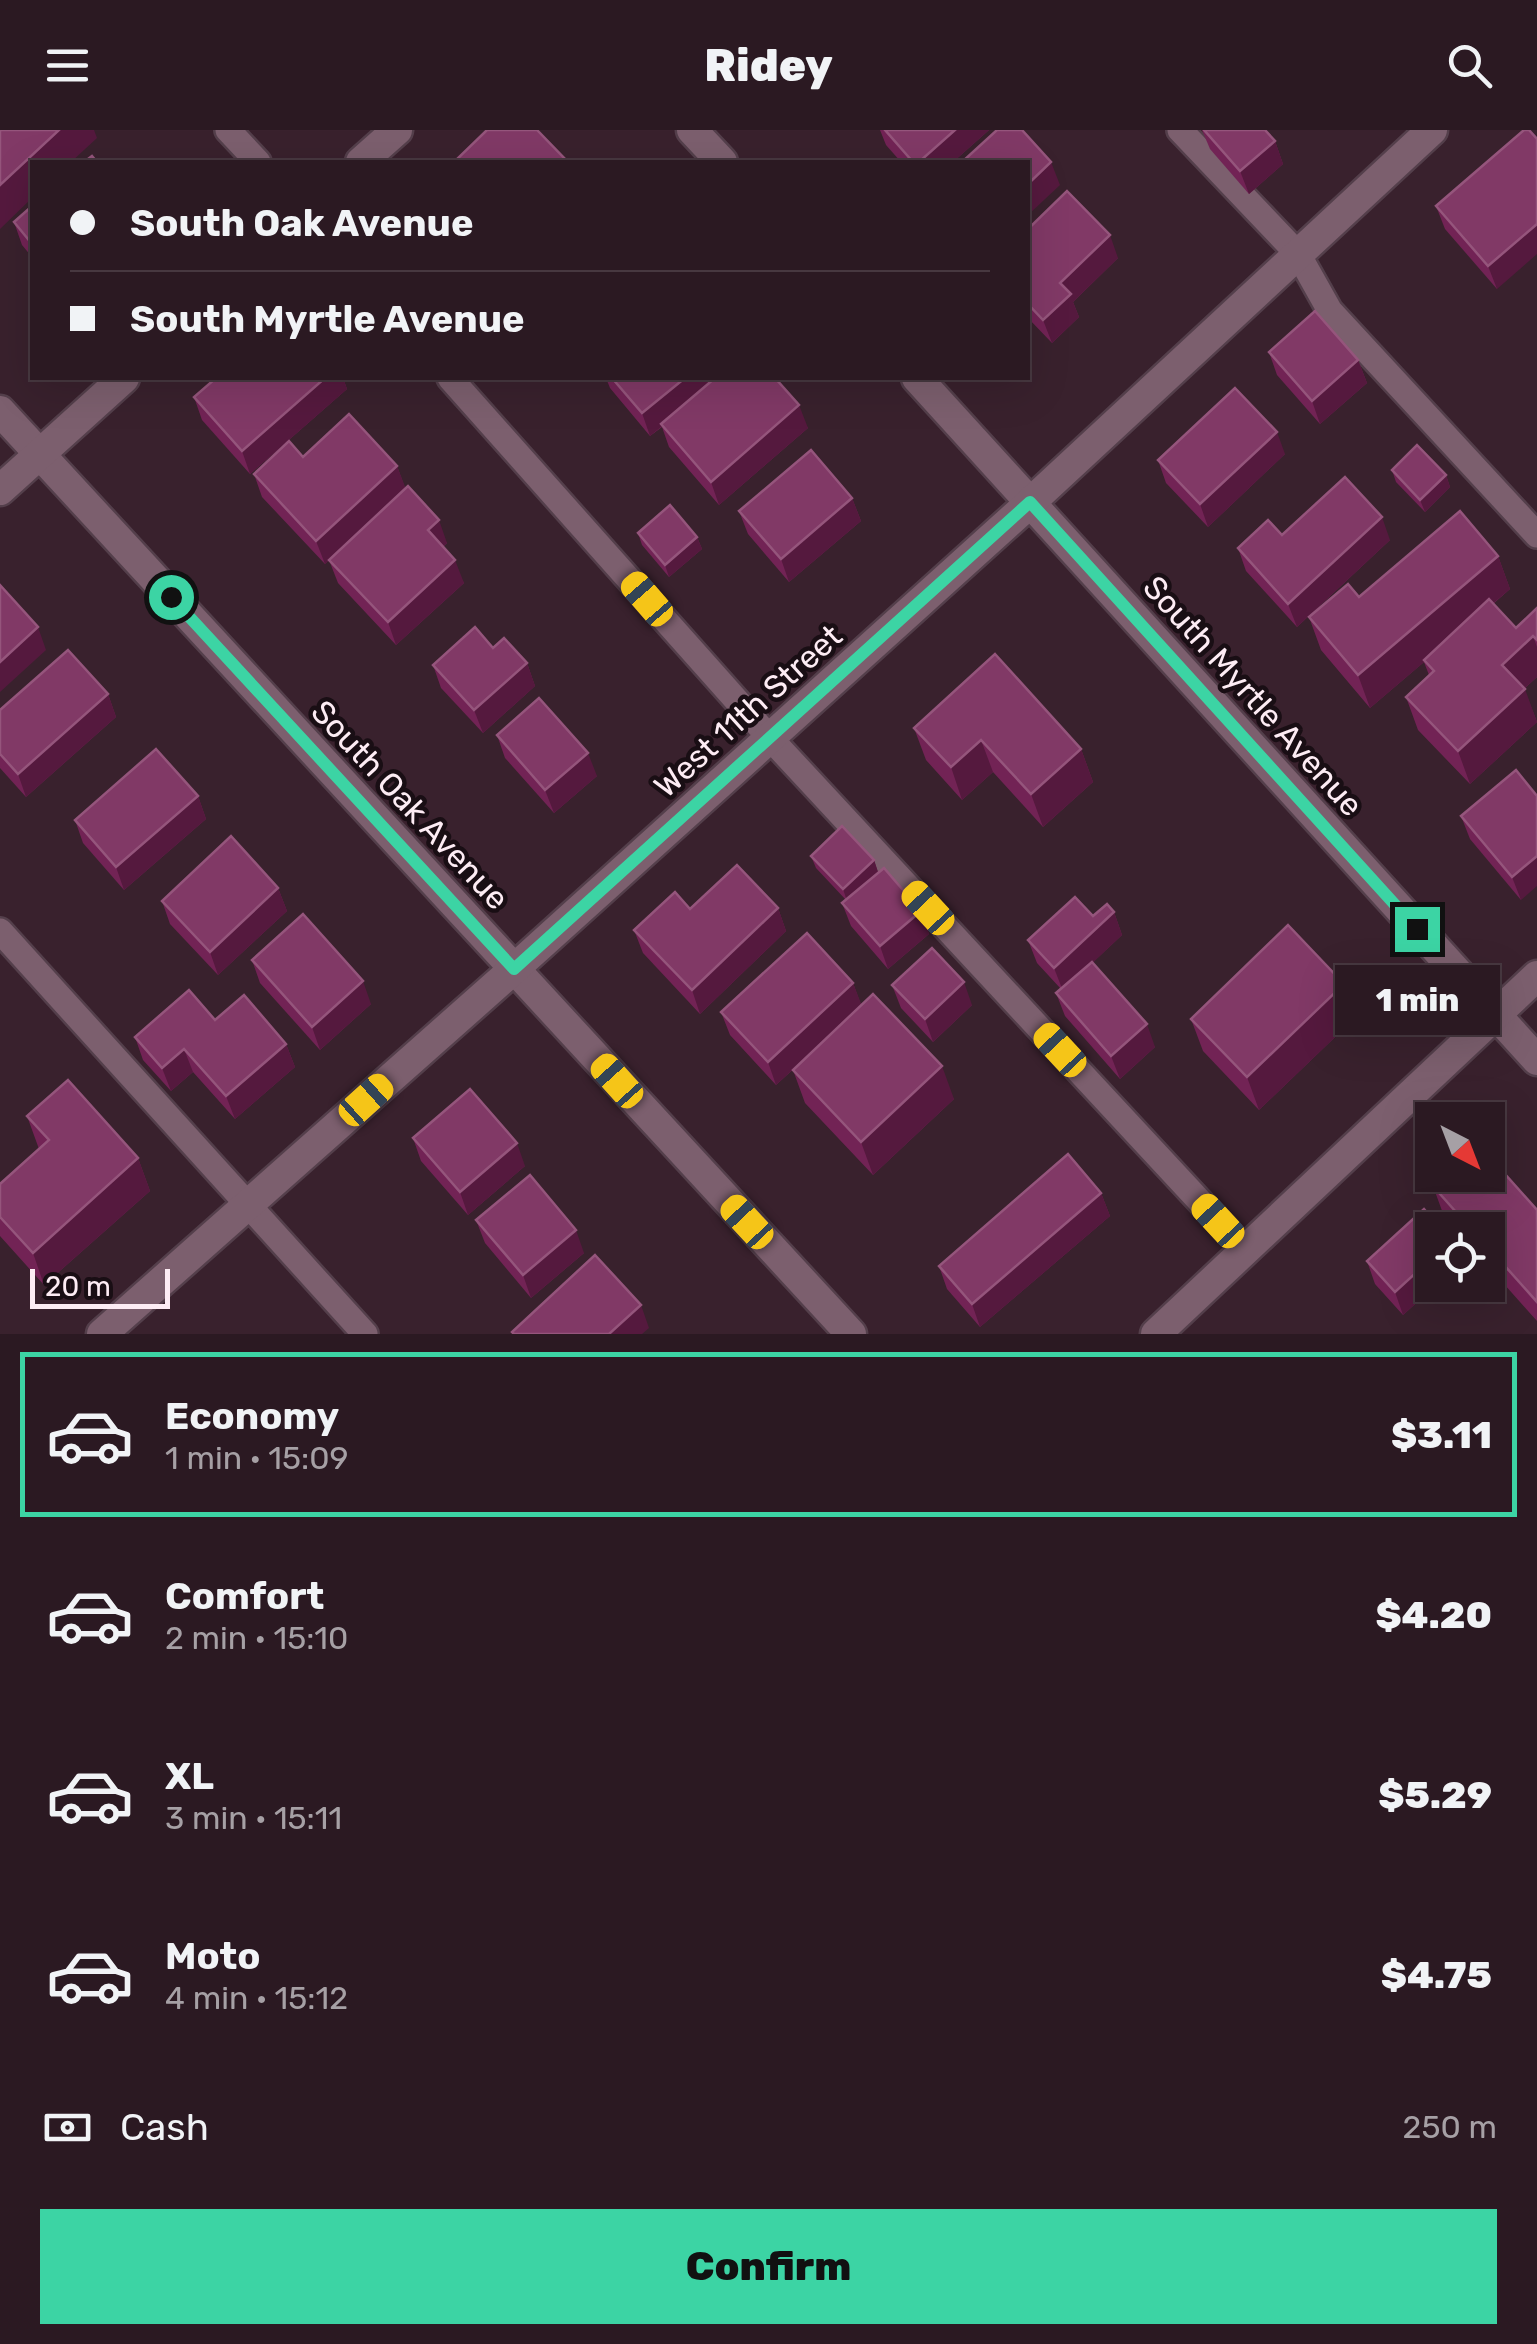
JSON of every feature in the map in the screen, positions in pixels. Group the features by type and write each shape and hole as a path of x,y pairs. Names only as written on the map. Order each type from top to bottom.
{"street":[{"path":"363,160 396,130"},
{"path":"692,130 720,160"},
{"name":"West 11th Street","path":"102,1334 770,738 1432,130"},
{"path":"0,490 122,380"},
{"name":"South Myrtle Avenue","path":"919,380 1537,1060"},
{"name":"South Oak Avenue","path":"0,410 851,1334"},
{"path":"1156,1334 1537,976"}],"lane":[{"path":"228,130 256,160"},
{"path":"1180,130 1298,254 1330,311 1537,535"},
{"path":"452,380 770,738 1245,1250"},
{"path":"0,931 365,1334"}],"building":[{"path":"0,130 59,130 0,185"},
{"path":"487,130 537,130 564,158 562,160 456,160"},
{"path":"885,130 955,130 921,160 911,160"},
{"path":"997,130 1022,130 1051,162 1030,182 1030,160 964,160"},
{"path":"1204,130 1265,130 1275,141 1240,171"},
{"path":"1524,130 1537,139 1537,224 1488,266 1436,206"},
{"path":"1067,191 1110,235 1060,283 1071,294 1043,320 1030,306 1030,227"},
{"path":"30,208 30,242 14,222"},
{"path":"1315,311 1358,360 1312,401 1269,352"},
{"path":"214,380 323,380 242,451 194,397"},
{"path":"614,380 683,380 642,413"},
{"path":"713,380 777,380 799,405 711,482 661,424"},
{"path":"1235,388 1277,432 1200,504 1158,460"},
{"path":"349,414 397,466 316,541 254,474 289,441 303,457"},
{"path":"1417,445 1446,475 1420,500 1392,470"},
{"path":"811,450 852,498 781,559 739,511"},
{"path":"1345,477 1382,517 1288,604 1238,548 1268,520 1282,535"},
{"path":"408,486 439,520 428,530 455,560 388,622 329,560"},
{"path":"670,505 697,537 665,565 638,533"},
{"path":"1460,511 1498,556 1358,675 1309,617 1348,584 1359,597"},
{"path":"0,585 38,627 0,662"},
{"path":"1489,599 1516,628 1537,608 1537,640 1533,636 1502,665 1525,689 1458,751 1406,697 1434,671 1424,660"},
{"path":"475,627 493,648 504,638 527,663 474,710 433,665"},
{"path":"68,650 108,694 18,774 0,754 0,710"},
{"path":"995,654 1081,749 1031,794 981,740 951,767 914,728"},
{"path":"539,698 588,753 545,790 497,735"},
{"path":"156,749 198,796 116,867 75,820"},
{"path":"1516,770 1537,796 1537,856 1512,877 1461,816"},
{"path":"842,826 874,860 843,889 811,856"},
{"path":"231,836 278,888 210,952 162,901"},
{"path":"737,865 778,908 692,990 634,930 675,892 690,909"},
{"path":"884,868 921,911 880,946 842,903"},
{"path":"1075,897 1093,916 1107,904 1114,912 1054,968 1028,940"},
{"path":"303,914 363,981 312,1027 252,960"},
{"path":"1288,925 1344,984 1247,1077 1191,1019"},
{"path":"807,933 853,983 768,1062 721,1012"},
{"path":"932,948 964,982 925,1019 892,985"},
{"path":"1092,962 1147,1024 1111,1056 1056,993"},
{"path":"189,990 215,1020 244,995 286,1044 226,1096 184,1049 162,1068 135,1037"},
{"path":"873,994 942,1066 861,1142 793,1070"},
{"path":"68,1080 138,1158 33,1253 0,1217 0,1184 49,1140 27,1116"},
{"path":"470,1089 517,1143 460,1192 413,1138"},
{"path":"1068,1154 1101,1193 972,1304 939,1266"},
{"path":"1505,1174 1537,1210 1537,1302 1505,1266 1505,1212 1456,1212 1438,1192 1505,1192"},
{"path":"530,1175 576,1230 523,1275 476,1220"},
{"path":"1415,1217 1415,1274 1395,1292 1367,1261"},
{"path":"595,1255 641,1305 609,1334 512,1332"}],"route":[{"path":"171,597 514,969 1030,502 1417,929"}]}
